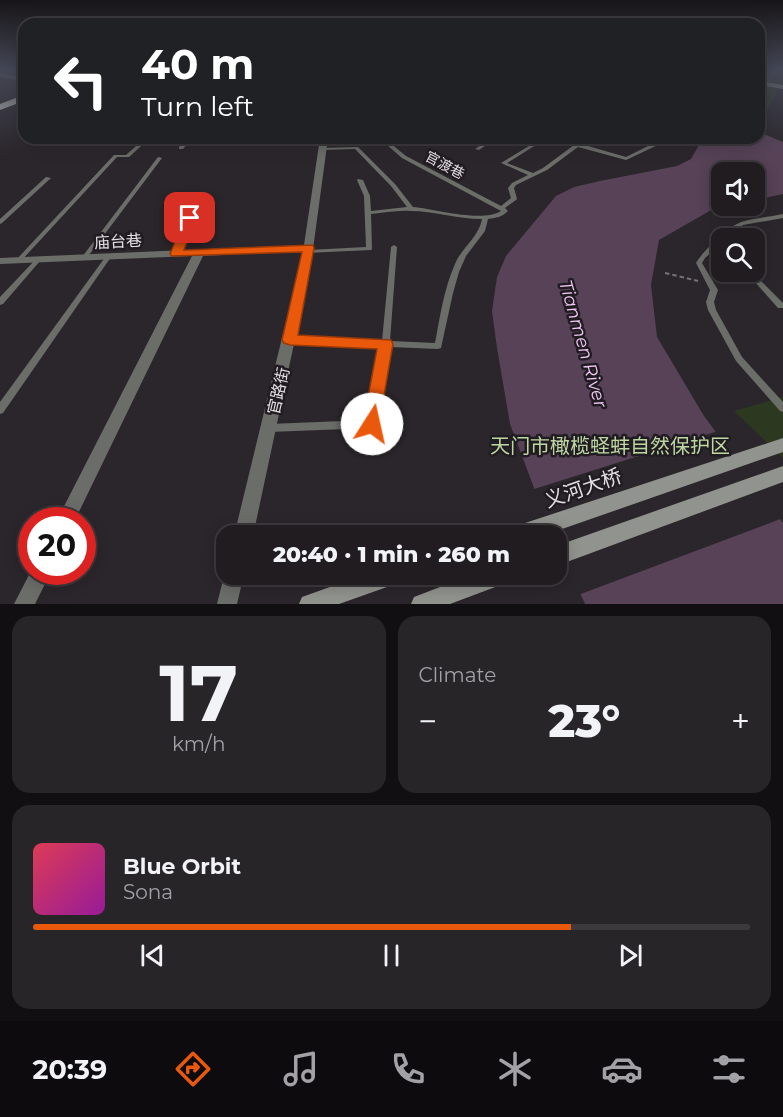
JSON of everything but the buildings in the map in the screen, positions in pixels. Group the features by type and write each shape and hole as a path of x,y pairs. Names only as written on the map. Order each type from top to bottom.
{"highway":[{"path":"0,103 14,98"}],"main road":[{"name":"义河大桥","path":"546,525 776,447"},
{"path":"567,552 783,474"},
{"path":"309,604 365,585"},
{"path":"421,604 473,585"}],"street":[{"name":"官路街","path":"246,525 290,340 308,250 323,144"},
{"name":"庙台巷","path":"0,261 308,250"},
{"path":"72,507 198,253"},
{"path":"24,604 34,585"},
{"path":"227,604 231,585"}],"lane":[{"path":"18,261 116,156 127,156 141,144"},
{"path":"181,148 185,144"},
{"path":"330,144 356,148 393,185 411,209"},
{"name":"官渡巷","path":"388,144 404,157 501,208"},
{"path":"477,149 485,144"},
{"path":"533,175 503,163 535,144"},
{"path":"575,144 626,159 656,144"},
{"path":"368,213 411,209 485,218 499,217 505,212 501,208 514,199 511,188 514,184 545,169 578,145"},
{"path":"84,258 160,158"},
{"path":"0,222 48,178"},
{"path":"308,250 369,249 367,196 360,180"},
{"path":"176,254 198,201"},
{"path":"736,228 741,224 783,216"},
{"path":"290,340 438,346 459,262 469,245 482,234 485,218"},
{"path":"269,428 372,424 386,344 394,247"},
{"path":"711,249 699,263 713,288 710,302 712,310 731,348 783,408"},
{"path":"0,410 108,256"},
{"path":"0,302 38,260"},
{"path":"758,282 780,306"}],"path":[{"path":"665,273 701,281 705,294 712,297"}],"green space":[{"path":"765,98 774,98 765,115"},
{"path":"783,397 783,458 734,411"}],"water":[{"name":"天门市橄榄蛏蚌自然保护区","path":"765,134 783,142 783,194 765,198 765,162 711,162 711,210 659,240 651,285 657,337 704,416 783,523 783,604 585,604 567,565 567,525 548,525 510,424 492,311 497,277 506,256 556,196 574,187 677,166 691,159 700,144 765,144"}],"pier":[{"path":"718,431 783,518 578,595 567,572 567,525 545,525 531,490"}],"route":[{"path":"190,218 176,254 308,248 290,340 386,344 372,424"}],"water label":[{"name":"Tianmen River","path":"583,344"}]}
